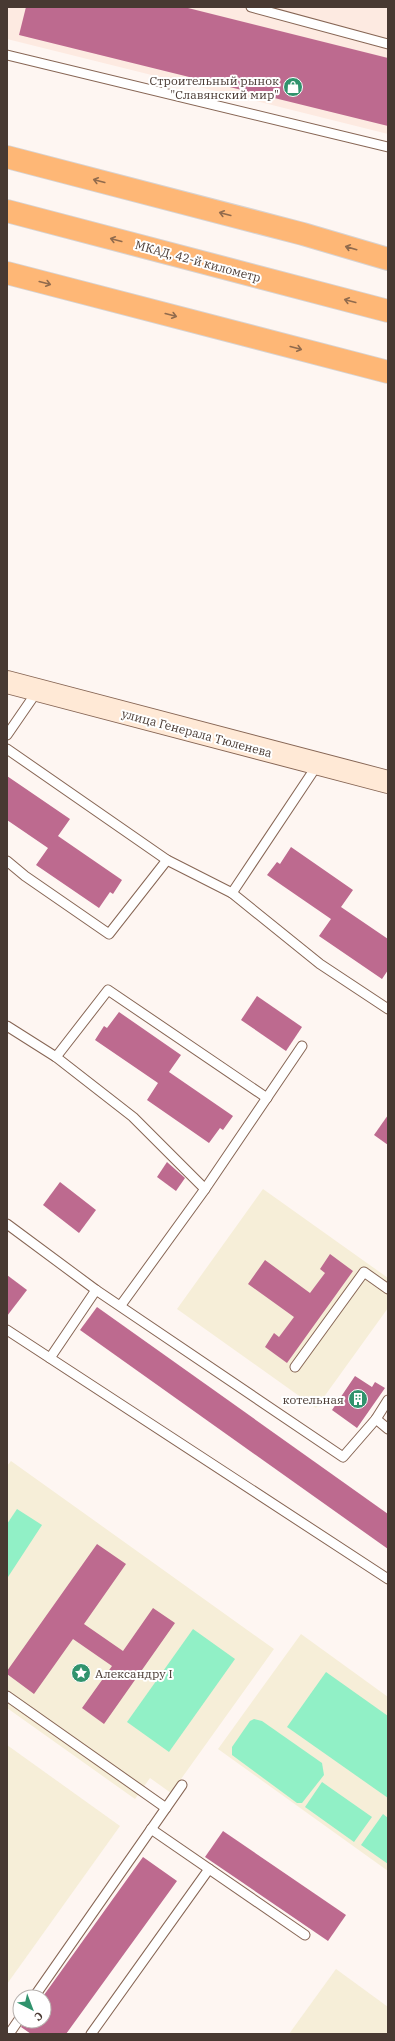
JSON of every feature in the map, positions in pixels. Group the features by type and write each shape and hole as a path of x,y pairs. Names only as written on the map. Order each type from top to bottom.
{"highway":[{"path":"7,157 303,234 388,259"},
{"name":"МКАД, 42-й километр","path":"7,211 388,311"},
{"path":"7,273 388,372"}],"street":[{"name":"улица Генерала Тюленева","path":"7,682 388,782"}],"lane":[{"path":"250,7 388,44"},
{"path":"7,54 388,148"},
{"path":"7,735 38,690"},
{"path":"7,749 167,860 232,893 320,964 388,1009"},
{"path":"232,893 318,764"},
{"path":"7,861 25,876 109,934 167,860"},
{"path":"56,1057 108,990 267,1098"},
{"path":"7,1026 56,1057 133,1117 205,1189"},
{"path":"121,1305 205,1189 302,1046"},
{"path":"7,1224 96,1290 121,1305 344,1457 376,1419 388,1400"},
{"path":"295,1367 364,1272 388,1289"},
{"path":"50,1358 96,1290"},
{"path":"7,1330 388,1579"},
{"path":"376,1419 388,1429"},
{"path":"7,1696 166,1808"},
{"path":"40,1989 182,1785"},
{"path":"151,1829 305,1935"},
{"path":"91,2034 209,1869"}],"shaded area":[{"name":"Строительный рынок \"Славянский мир\"","path":"7,7 388,7 388,134 7,39"},
{"path":"263,1189 388,1278 388,1308 316,1408 177,1309"},
{"path":"11,1461 274,1649 171,1793 150,1778 135,1799 7,1708 7,1466"},
{"path":"301,1634 388,1697 388,1871 218,1749"},
{"path":"7,1745 120,1826 7,1984"},
{"path":"336,1969 388,2007 388,2034 289,2034"}],"green space":[{"path":"17,1509 42,1525 8,1577 7,1524"},
{"path":"193,1629 235,1659 169,1752 127,1722"},
{"path":"326,1672 388,1716 388,1798 287,1727"},
{"path":"254,1719 262,1721 322,1763 324,1775 302,1803 297,1803 232,1755 232,1747 250,1721"},
{"path":"322,1782 372,1817 354,1842 305,1807"},
{"path":"383,1814 388,1818 388,1864 361,1845"}],"building":[{"name":"Строительный рынок \"Славянский мир\"","path":"26,7 184,7 388,58 388,126 19,35"},
{"path":"7,776 70,819 58,836 122,880 113,894 110,892 99,908 36,865 48,848 7,820"},
{"path":"291,847 353,890 341,907 388,939 388,970 382,979 319,936 331,919 267,875 277,862 280,864"},
{"path":"257,996 302,1027 286,1051 241,1020"},
{"path":"119,1012 181,1055 169,1072 233,1116 223,1130 220,1128 209,1143 147,1100 158,1083 95,1040 104,1026 107,1028"},
{"path":"388,1115 388,1145 374,1135"},
{"path":"167,1162 185,1178 176,1191 157,1177"},
{"path":"60,1182 96,1210 79,1233 43,1205"},
{"path":"330,1254 353,1271 287,1363 265,1347 274,1333 279,1337 294,1317 248,1284 265,1260 310,1293 325,1273 320,1269"},
{"path":"7,1275 27,1290 7,1316"},
{"path":"97,1307 388,1514 388,1549 80,1330"},
{"name":"котельная","path":"355,1376 372,1387 375,1382 385,1388 357,1428 332,1410"},
{"path":"97,1544 126,1564 84,1624 123,1651 153,1608 175,1623 104,1724 82,1708 112,1666 73,1639 34,1694 7,1674 7,1671"},
{"path":"223,1831 346,1915 328,1941 205,1857"},
{"path":"143,1857 177,1881 66,2034 31,2034 24,2029 52,2029 52,1989 48,1989"}],"place":[{"name":"Строительный рынок \"Славянский мир\"","path":"293,87"},
{"name":"котельная","path":"358,1399"},
{"name":"Александру I","path":"81,1673"}]}
